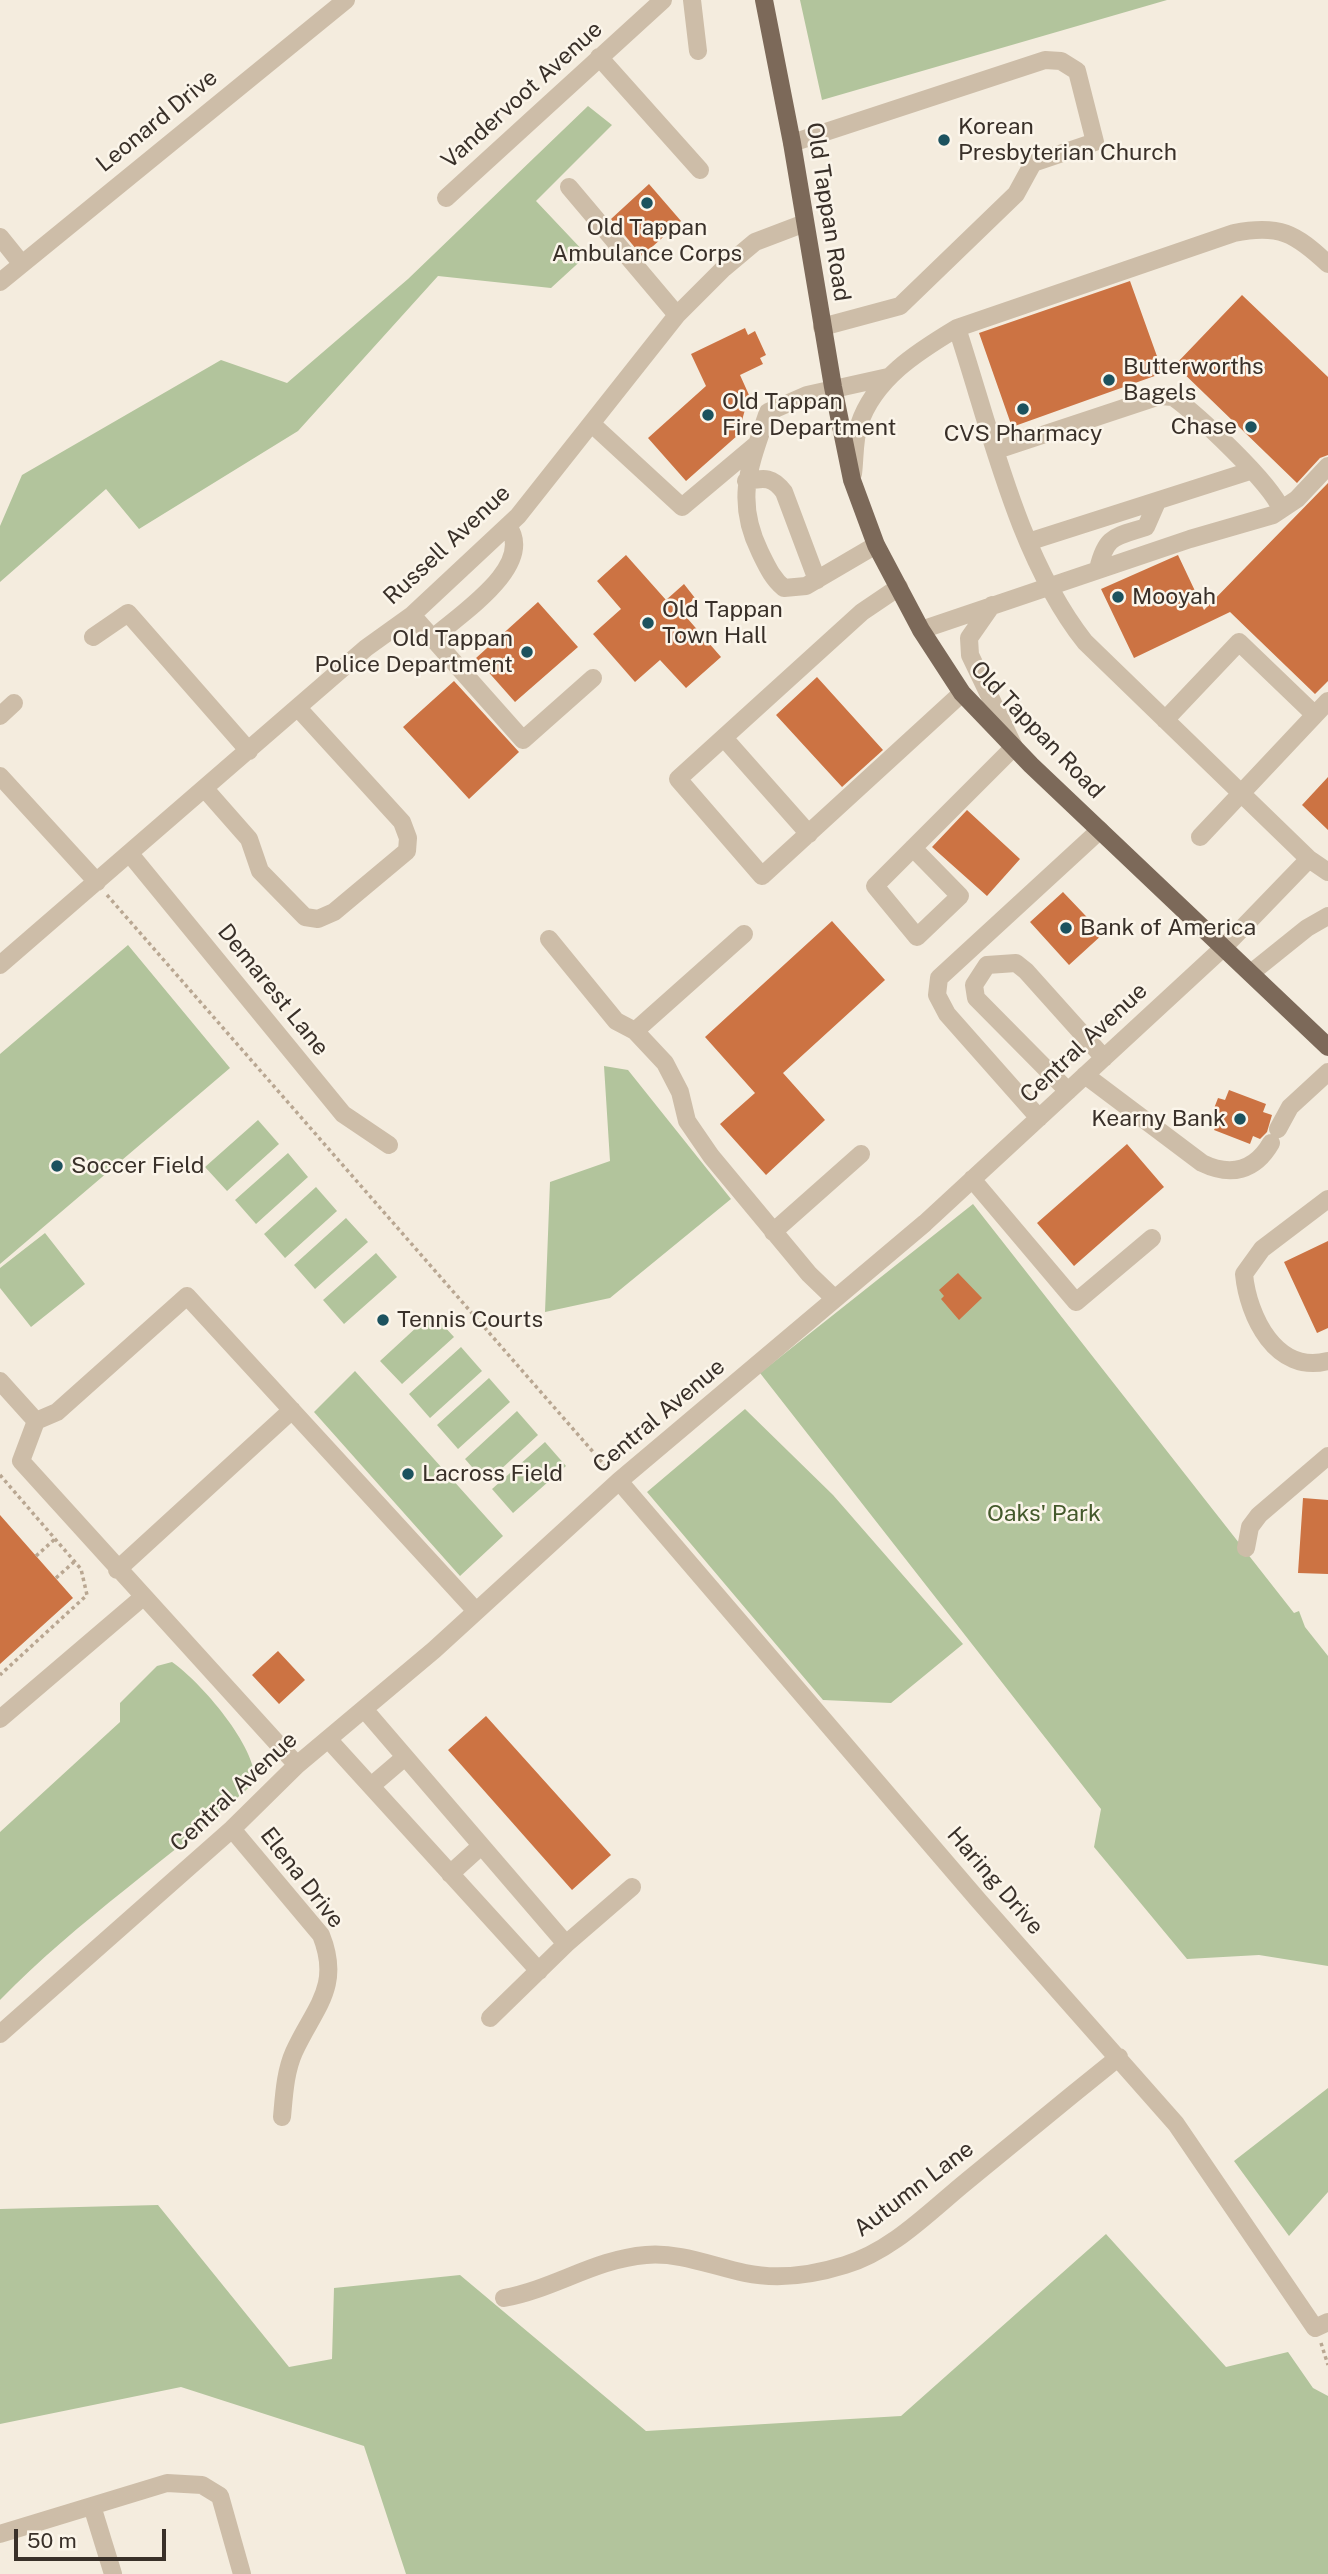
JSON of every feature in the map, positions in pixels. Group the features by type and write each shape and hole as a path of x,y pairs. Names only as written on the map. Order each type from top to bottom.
{"main road":[{"name":"Old Tappan Road","path":"764,0 852,480 876,545 921,630 962,693 1014,747 1328,1046"}],"street":[{"name":"Leonard Drive","path":"0,282 346,0"},
{"name":"Vandervoot Avenue","path":"446,198 663,0"},
{"path":"692,0 698,51"},
{"path":"599,57 700,170"},
{"path":"792,143 1045,60 1061,61 1077,71 1095,142 1033,163 1016,194 900,306 822,327"},
{"path":"569,187 677,316"},
{"name":"Russell Avenue","path":"2,959 97,883 366,648 412,615 508,526 593,425 677,316 724,268 755,242 805,223"},
{"path":"852,480 858,428 867,404 888,377 957,328 1234,233 1260,228 1296,236 1328,264"},
{"path":"0,237 21,263"},
{"path":"957,328 1028,542 1047,586 1085,642 1309,859 1328,872"},
{"path":"876,545 806,586 784,587 774,579 755,541 745,510 746,481 768,412 833,387 888,377"},
{"path":"997,450 1160,396 1173,397 1250,471 1277,499 1281,509"},
{"path":"593,425 682,507 757,444"},
{"path":"921,630 1098,569 1273,515 1297,499 1328,466"},
{"path":"1028,542 1250,471"},
{"path":"746,481 767,477 776,482 783,492 817,580"},
{"path":"1098,569 1103,547 1109,539 1146,527 1157,502"},
{"path":"433,638 507,572 517,547 515,536 508,526"},
{"path":"898,587 862,612 678,779 762,876 962,693"},
{"path":"913,848 960,896 917,937 875,886 913,848 1014,747 970,655 970,638 992,605"},
{"path":"93,637 128,613 249,751"},
{"path":"412,615 523,740 593,678"},
{"path":"1166,720 1239,642 1315,715"},
{"path":"1200,837 1328,701"},
{"path":"0,716 14,703"},
{"path":"205,789 249,839 260,871 305,917 318,919 334,912 407,850 408,838 402,822 298,708"},
{"path":"724,738 809,834"},
{"path":"0,776 97,883"},
{"path":"1039,1118 947,1014 937,996 939,978 1100,830"},
{"name":"Demarest Lane","path":"130,854 343,1114 389,1145"},
{"name":"Central Avenue","path":"0,2034 232,1829 297,1765 476,1611 619,1481 972,1180 1224,947 1309,859"},
{"path":"1251,973 1307,928 1328,916"},
{"path":"635,1031 744,934"},
{"path":"549,939 617,1021 635,1031 665,1063 680,1092 687,1121 711,1156 773,1232 835,1299"},
{"path":"1068,1091 976,998 974,985 987,965 1016,963 1104,1058"},
{"path":"1085,1075 1213,1168 1229,1172 1250,1167 1275,1136 1290,1107 1328,1072"},
{"path":"773,1232 861,1154"},
{"path":"972,1180 1076,1302 1152,1238"},
{"path":"1328,1199 1262,1249 1244,1274 1246,1298 1262,1335 1283,1352 1306,1363 1328,1361"},
{"path":"297,1765 117,1570 21,1461 36,1420 57,1412 187,1296 476,1611"},
{"path":"0,1381 36,1420"},
{"path":"117,1570 292,1410"},
{"path":"1246,1548 1250,1527 1259,1515 1328,1456"},
{"name":"Haring Drive","path":"619,1481 979,1901 1176,2124 1322,2325"},
{"path":"0,1719 142,1597"},
{"path":"364,1709 566,1944"},
{"path":"328,1739 539,1971"},
{"path":"371,1786 405,1757"},
{"name":"Elena Drive","path":"232,1829 321,1935 330,1956 329,1980 322,2002 293,2054 282,2117"},
{"path":"450,1874 481,1846"},
{"path":"490,2018 566,1944 632,1887"},
{"name":"Autumn Lane","path":"504,2298 551,2287 595,2266 624,2257 677,2256 748,2274 779,2276 814,2274 847,2265 901,2235 1119,2057"},
{"path":"0,2534 167,2483 202,2485 220,2496 242,2574"},
{"path":"92,2506 113,2574"}],"path":[{"path":"97,883 619,1481"},
{"path":"0,1475 81,1569 87,1595 0,1675"},
{"path":"36,1556 55,1539"},
{"path":"56,1578 74,1562"}],"green space":[{"path":"800,0 1167,0 822,100"},
{"path":"588,106 612,125 536,201 587,255 551,288 438,276 298,431 139,529 106,489 0,582 0,526 22,475 221,360 287,383 408,279"},
{"name":"Soccer Field","path":"128,945 230,1068 0,1264 0,1054"},
{"path":"604,1066 628,1070 731,1199 610,1298 545,1312 550,1182 610,1161"},
{"path":"258,1120 279,1144 227,1191 205,1167"},
{"path":"288,1153 308,1177 256,1224 235,1200"},
{"path":"316,1187 337,1211 285,1258 264,1234"},
{"name":"Oaks' Park","path":"973,1204 1294,1613 1299,1611 1305,1627 1328,1656 1328,1966 1259,1955 1187,1959 1094,1847 1101,1809 760,1373"},
{"path":"346,1218 368,1242 315,1289 294,1265"},
{"path":"45,1233 85,1284 31,1327 0,1288 0,1268"},
{"path":"376,1253 397,1277 344,1324 323,1300"},
{"path":"432,1313 454,1337 402,1384 380,1361"},
{"path":"461,1347 482,1371 430,1418 409,1394"},
{"name":"Lacross Field","path":"355,1371 503,1536 460,1576 314,1412"},
{"path":"489,1378 510,1402 458,1449 437,1425"},
{"path":"745,1409 833,1495 963,1644 891,1703 823,1700 647,1492"},
{"path":"517,1411 538,1435 486,1483 465,1459"},
{"path":"545,1442 566,1466 513,1513 492,1489"},
{"path":"172,1662 197,1684 225,1716 247,1751 255,1782 61,1943 0,2000 0,1832 120,1722 120,1703 157,1666"},
{"path":"1328,2088 1328,2192 1289,2236 1234,2161"},
{"path":"158,2205 289,2367 332,2359 334,2288 460,2275 646,2431 901,2416 1106,2234 1226,2367 1288,2352 1313,2388 1328,2396 1328,2574 406,2574 364,2446 181,2387 0,2424 0,2209"}],"building":[{"name":"Old Tappan Ambulance Corps","path":"649,184 681,221 642,256 611,219"},
{"path":"1130,281 1163,373 1012,427 979,333"},
{"path":"1242,295 1328,377 1328,455 1320,458 1297,483 1175,365"},
{"name":"Old Tappan Fire Department","path":"745,328 748,335 755,331 766,355 760,358 763,364 740,375 749,395 738,435 686,481 648,438 706,386 691,354"},
{"path":"1328,483 1328,681 1315,694 1230,612 1134,658 1101,589 1178,555 1204,610"},
{"name":"Old Tappan Town Hall","path":"626,555 666,600 684,584 695,598 681,611 721,657 686,688 660,660 635,682 593,634 621,609 597,581"},
{"name":"Old Tappan Police Department","path":"538,602 578,647 515,702 476,658"},
{"path":"817,677 883,750 842,787 776,715"},
{"path":"454,681 519,752 469,799 403,727"},
{"path":"1328,777 1328,830 1302,805"},
{"path":"967,810 1020,859 987,896 932,847"},
{"name":"Bank of America","path":"1063,892 1103,934 1069,965 1030,922"},
{"path":"832,921 885,980 783,1073 825,1120 766,1175 720,1124 755,1093 705,1037"},
{"name":"Kearny Bank","path":"1229,1090 1266,1104 1263,1112 1272,1115 1267,1132 1260,1139 1253,1136 1250,1144 1214,1130 1218,1122 1210,1119 1218,1098 1225,1100"},
{"path":"1127,1144 1164,1187 1074,1266 1037,1223"},
{"path":"1328,1241 1328,1328 1317,1333 1284,1262"},
{"path":"958,1273 982,1298 959,1320 941,1299 944,1296 939,1290"},
{"path":"1303,1498 1328,1500 1328,1574 1298,1573"},
{"path":"0,1515 73,1598 0,1664"},
{"path":"278,1651 305,1680 279,1704 252,1675"},
{"path":"486,1716 611,1855 572,1890 448,1750"}],"place":[{"name":"Korean Presbyterian Church","path":"944,140"},
{"name":"Old Tappan Ambulance Corps","path":"647,203"},
{"name":"Butterworths Bagels","path":"1109,380"},
{"name":"CVS Pharmacy","path":"1023,409"},
{"name":"Old Tappan Fire Department","path":"708,415"},
{"name":"Chase","path":"1251,427"},
{"name":"Mooyah","path":"1118,597"},
{"name":"Old Tappan Town Hall","path":"648,623"},
{"name":"Old Tappan Police Department","path":"527,652"},
{"name":"Bank of America","path":"1066,928"},
{"name":"Kearny Bank","path":"1240,1119"},
{"name":"Soccer Field","path":"57,1166"},
{"name":"Tennis Courts","path":"383,1320"},
{"name":"Lacross Field","path":"408,1474"}]}
